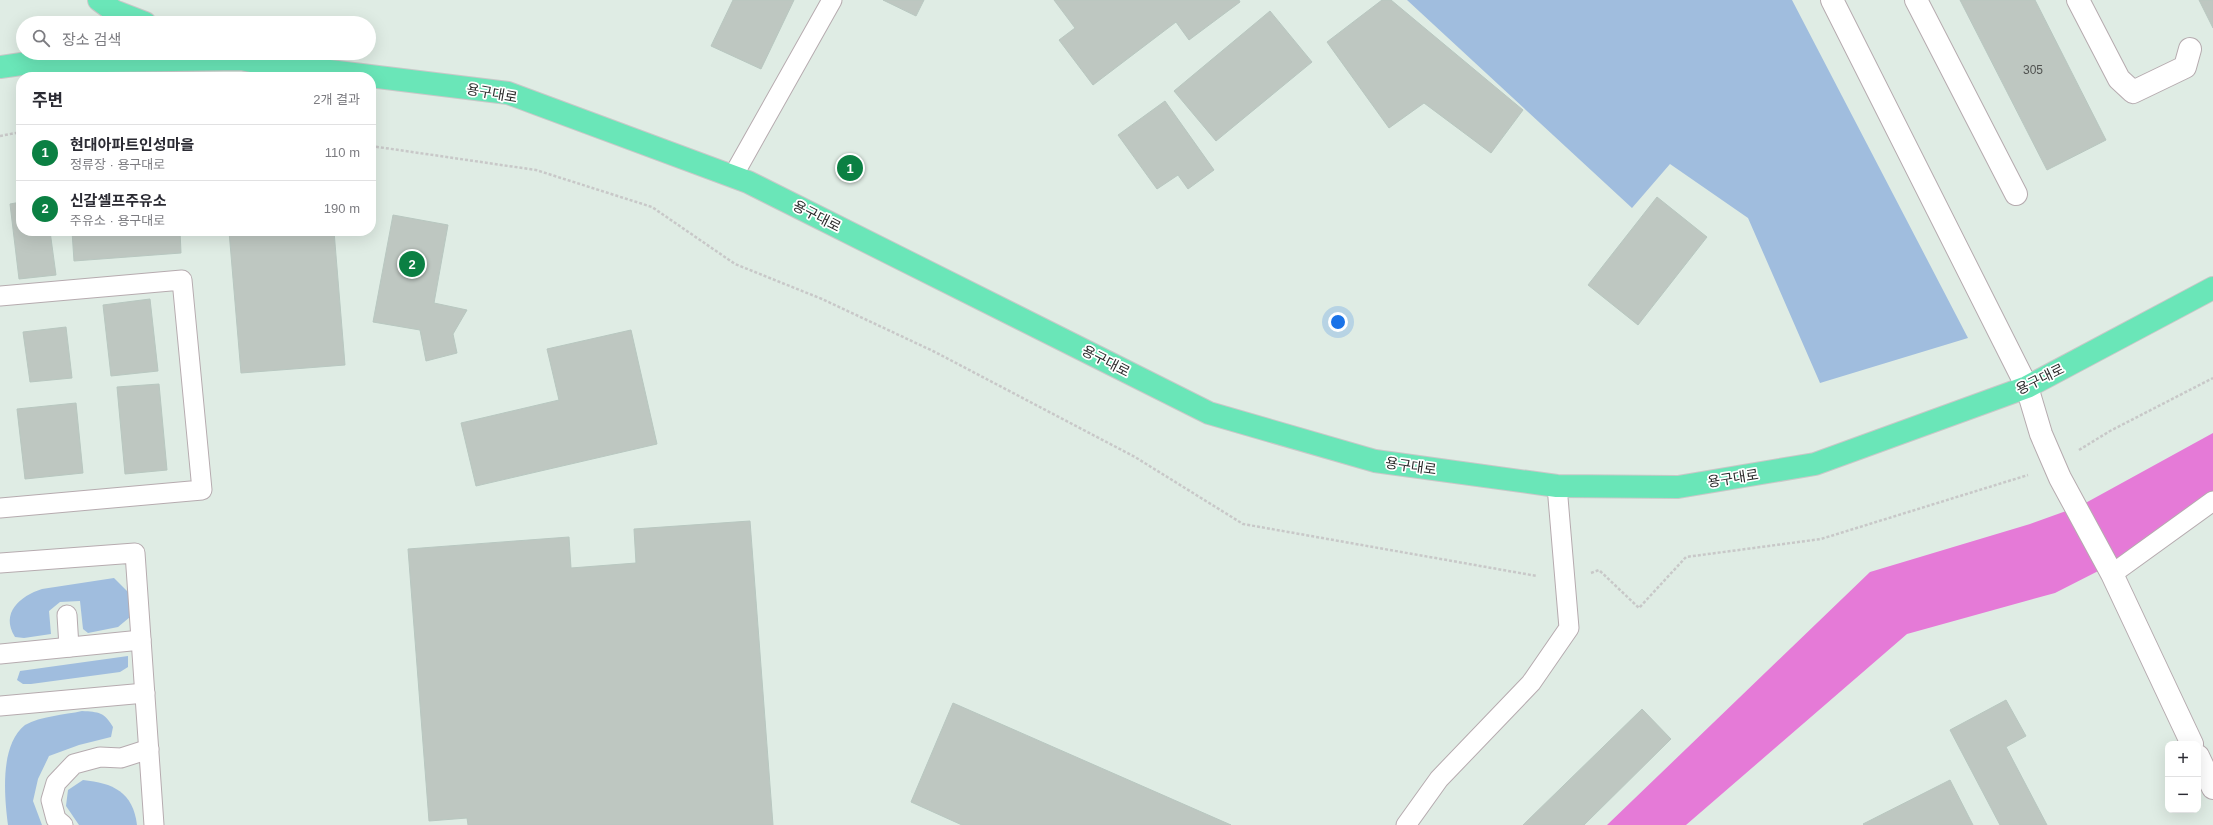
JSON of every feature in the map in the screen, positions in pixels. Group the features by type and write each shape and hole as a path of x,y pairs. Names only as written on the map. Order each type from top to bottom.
{"main road":[{"path":"99,0 114,12 125,16"},
{"name":"용구대로","path":"0,67 35,62 101,60"},
{"name":"용구대로","path":"248,60 337,72"},
{"name":"용구대로","path":"376,77 508,93 734,176 1209,413 1375,462 1557,486 1678,486 1815,464 2027,387 2213,288"}],"street":[{"path":"1832,0 2027,387 2042,434 2060,478 2111,572 2191,741"},
{"path":"1916,0 2016,194"},
{"path":"2078,0 2119,79 2132,92 2184,67 2190,49"},
{"path":"2201,762 2213,788"}],"lane":[{"path":"734,176 832,0"},
{"path":"0,296 182,280 202,490 0,508"},
{"path":"1406,825 1439,779 1531,683 1569,628 1557,486"},
{"path":"2111,572 2213,502"},
{"path":"0,563 135,553 154,825"},
{"path":"67,615 69,647"},
{"path":"0,654 141,640"},
{"path":"0,706 145,693"},
{"path":"62,825 56,819 51,800 56,783 74,764 100,757 121,758 149,748"}],"path":[{"path":"0,136 16,133"}],"shaded area":[{"path":"1407,0 1792,0 1968,338 1820,383 1748,218 1670,164 1632,208"},
{"path":"2213,433 2213,492 2112,564 2055,593 1907,634 1686,825 1607,825 1870,572 2030,524 2080,506"},
{"path":"114,578 130,594 130,617 118,627 88,633 83,629 80,601 60,602 49,611 51,634 24,638 15,637 11,628 11,613 26,596 42,589"},
{"path":"128,656 128,667 120,672 31,684 23,684 17,680 20,671"},
{"path":"82,711 97,713 107,718 113,727 111,737 79,745 49,756 38,779 33,801 42,825 8,825 5,799 6,771 11,745 17,734 25,725 31,722 53,716"},
{"path":"83,780 94,781 120,791 131,804 137,825 79,825 66,806 68,790"}],"building":[{"path":"733,0 794,0 761,69 711,46"},
{"path":"883,0 924,0 916,16"},
{"path":"1054,0 1239,0 1240,2 1189,40 1176,22 1093,85 1059,40 1075,28"},
{"path":"1382,0 1391,0 1523,110 1491,153 1424,103 1389,128 1327,42"},
{"path":"1960,0 2035,0 2106,140 2047,170"},
{"path":"2199,0 2213,0 2213,28"},
{"path":"1270,11 1312,62 1216,141 1174,91"},
{"path":"1165,101 1214,170 1188,189 1178,175 1157,189 1118,135"},
{"path":"1657,197 1707,237 1638,325 1588,285"},
{"path":"16,203 16,236 51,236 56,275 19,279 10,204"},
{"path":"393,215 448,225 434,303 467,310 453,334 457,353 426,361 420,330 373,322"},
{"path":"72,236 180,236 181,253 74,261"},
{"path":"229,236 334,236 345,365 241,373"},
{"path":"150,299 158,371 111,376 103,305"},
{"path":"66,327 72,378 30,382 23,332"},
{"path":"631,330 657,444 476,486 461,423 559,400 547,349"},
{"path":"159,384 167,470 125,474 117,387"},
{"path":"76,403 83,473 25,479 17,409"},
{"path":"750,521 773,825 468,825 467,818 429,821 408,549 569,537 571,568 636,563 634,529"},
{"path":"2006,700 2026,736 2006,747 2047,825 2000,825 1950,730"},
{"path":"953,703 1231,825 962,825 911,802"},
{"path":"1642,709 1671,739 1584,825 1523,825"},
{"path":"1950,780 1973,825 1863,824"}],"place":[{"name":"현대아파트인성마을","path":"850,168"},
{"name":"신갈셀프주유소","path":"412,264"}]}
